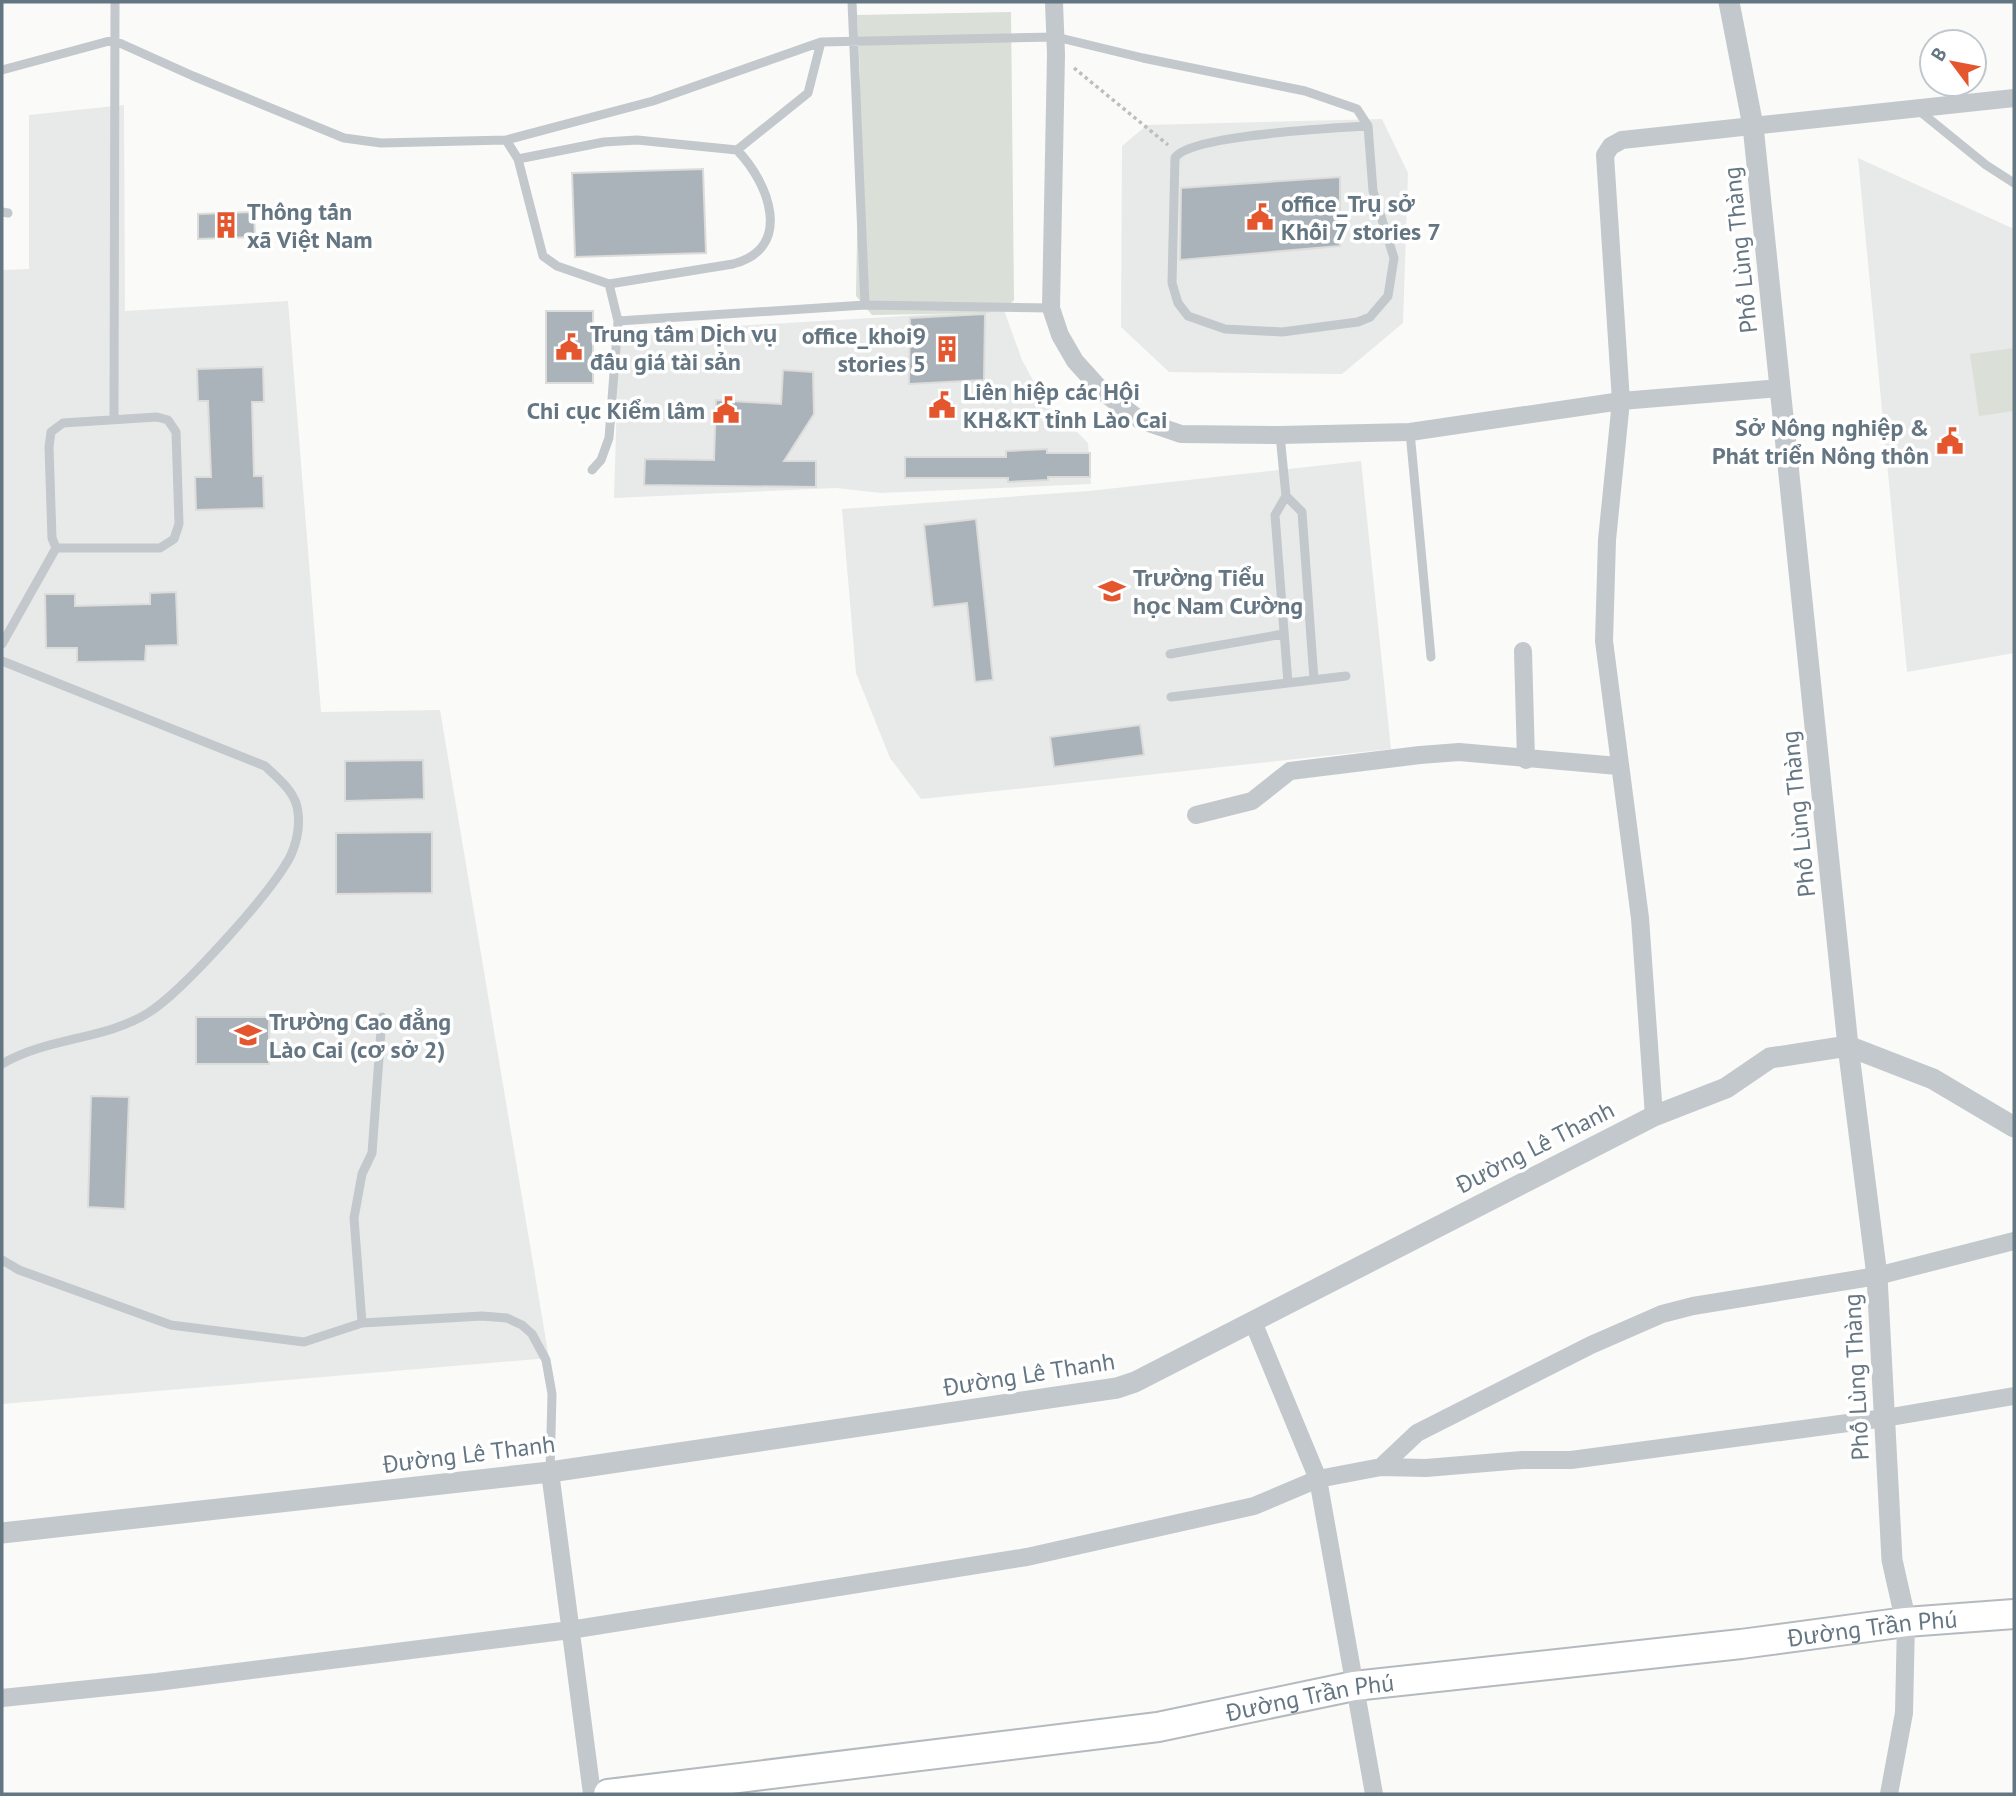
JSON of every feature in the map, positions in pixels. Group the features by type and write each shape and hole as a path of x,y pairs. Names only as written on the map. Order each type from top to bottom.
{"main road":[{"name":"Đường Trần Phú","path":"608,1794 1158,1727 1354,1686 1741,1644 1906,1622 2014,1614"}],"street":[{"path":"1054,2 1056,45 1051,308 1060,335 1075,361 1102,392 1140,421 1181,434 1410,432 1621,401 1781,388"},
{"name":"Phố Lùng Thàng","path":"1729,2 1753,126 1848,1046 1877,1276 1892,1560 1906,1622"},
{"path":"1654,1116 1640,918 1618,766 1604,640 1607,540 1621,401 1605,155 1611,146 1622,140 2014,98"},
{"path":"1523,651 1526,760"},
{"path":"1196,815 1252,802 1290,771 1459,752 1618,766"},
{"name":"Đường Lê Thanh","path":"2,1533 550,1472 1096,1394 1135,1382 1654,1116 1726,1088 1770,1058 1848,1046 1933,1079 2014,1127"},
{"path":"1381,1467 1417,1433 1591,1345 1662,1314 1693,1306 1877,1276 2014,1241"},
{"path":"1253,1322 1318,1479 1374,1794"},
{"path":"2,1698 157,1682 570,1630 1027,1556 1254,1506 1318,1479 1381,1467 1426,1468 1522,1460 1571,1460 1885,1418 2014,1396"},
{"path":"550,1472 592,1794"},
{"path":"1889,1794 1904,1713 1906,1622"}],"lane":[{"path":"114,418 115,2"},
{"path":"852,2 865,304"},
{"path":"2,70 113,40 205,82 344,138 381,143 506,140 653,101 821,42 853,39 1056,45 1143,58 1305,91 1357,109 1368,126 1373,191 1394,258 1388,296 1370,317 1358,322 1282,332 1255,332 1203,324 1188,316 1178,303 1172,283 1174,166 1178,153 1186,148 1257,134 1368,126"},
{"path":"737,150 808,93 821,42"},
{"path":"1916,108 1986,165 2014,183"},
{"path":"506,140 518,159 543,256 557,267 581,272 609,284 751,260 760,253 768,238 768,204 751,165 737,150 637,140 604,142 518,159"},
{"path":"592,470 601,460 609,438 618,321 609,284"},
{"path":"618,321 865,304 1051,308"},
{"path":"157,417 173,424 176,432 177,533 169,544 160,548 56,548 52,538 50,499 48,447 51,432 63,423 114,418 157,417"},
{"path":"1410,432 1431,657"},
{"path":"1280,435 1286,496 1275,515 1288,683"},
{"path":"1286,496 1302,512 1314,680"},
{"path":"2,644 56,548"},
{"path":"1170,654 1283,634"},
{"path":"2,661 265,766 291,794 298,809 299,823 290,855 278,876 195,972 147,1014 117,1027 26,1049 2,1064"},
{"path":"1171,697 1346,676"},
{"path":"362,1323 354,1218 362,1174 372,1153 382,1017"},
{"path":"2,1260 19,1270 171,1325 304,1342 362,1323 482,1316 507,1318 522,1325 532,1334 547,1360 552,1394 550,1472"}],"path":[{"path":"1056,45 1178,153"}],"shaded area":[{"path":"1011,12 1014,300 1004,310 985,313 872,315 856,296 860,74 857,15"},
{"name":"Trường Cao đẳng Lào Cai (cơ sở 2)","path":"124,105 125,311 288,301 321,712 440,710 549,1358 2,1404 2,270 29,269 29,115"},
{"path":"1382,119 1408,173 1403,323 1342,374 1169,372 1121,327 1122,146 1147,125"},
{"name":"Sở Nông nghiệp & Phát triển Nông thôn","path":"1858,158 2014,229 2014,653 1907,672"},
{"path":"1004,310 1022,360 1041,395 1088,443 1091,484 881,493 836,488 614,498 619,333"},
{"path":"2014,348 2014,411 1979,416 1970,354"},
{"name":"Trường Tiểu học Nam Cường","path":"1361,461 1391,749 921,799 890,758 856,673 842,509 1089,491"}],"building":[{"path":"703,169 706,253 575,257 572,173"},
{"name":"office_Trụ sở Khối 7 stories 7","path":"1340,177 1340,246 1180,260 1181,188"},
{"name":"Thông tấn xã Việt Nam","path":"254,212 255,237 198,239 198,214"},
{"name":"Trung tâm Dịch vụ đấu giá tài sản","path":"546,311 593,311 593,383 546,383"},
{"name":"office_khoi9 stories 5","path":"985,314 984,380 909,384 910,318"},
{"path":"263,367 264,402 252,402 254,476 263,476 264,508 196,510 195,477 211,477 208,401 198,401 197,369"},
{"path":"783,370 813,372 814,414 784,461 816,461 816,487 644,485 645,459 714,460 716,400 781,404"},
{"path":"1047,449 1047,453 1090,453 1090,477 1048,477 1048,480 1008,482 1008,478 905,478 905,457 1006,457 1006,451"},
{"path":"976,519 993,680 975,682 967,603 933,607 924,525"},
{"path":"176,592 178,645 146,646 145,661 77,662 77,648 46,648 45,594 75,594 75,606 150,604 150,593"},
{"path":"1140,725 1144,755 1054,767 1050,737"},
{"path":"423,760 424,799 345,801 345,761"},
{"path":"432,832 432,893 336,894 336,833"},
{"path":"196,1017 269,1017 269,1064 196,1064"},
{"path":"91,1096 129,1097 125,1209 88,1207"}],"place":[{"name":"office_Trụ sở Khối 7 stories 7","path":"1260,217"},
{"name":"Thông tấn xã Việt Nam","path":"226,225"},
{"name":"Trung tâm Dịch vụ đấu giá tài sản","path":"569,347"},
{"name":"office_khoi9 stories 5","path":"947,349"},
{"name":"Liên hiệp các Hội KH&KT tỉnh Lào Cai","path":"942,405"},
{"name":"Chi cục Kiểm lâm","path":"726,410"},
{"name":"Sở Nông nghiệp & Phát triển Nông thôn","path":"1950,441"},
{"name":"Trường Tiểu học Nam Cường","path":"1112,591"},
{"name":"Trường Cao đẳng Lào Cai (cơ sở 2)","path":"248,1035"}]}
